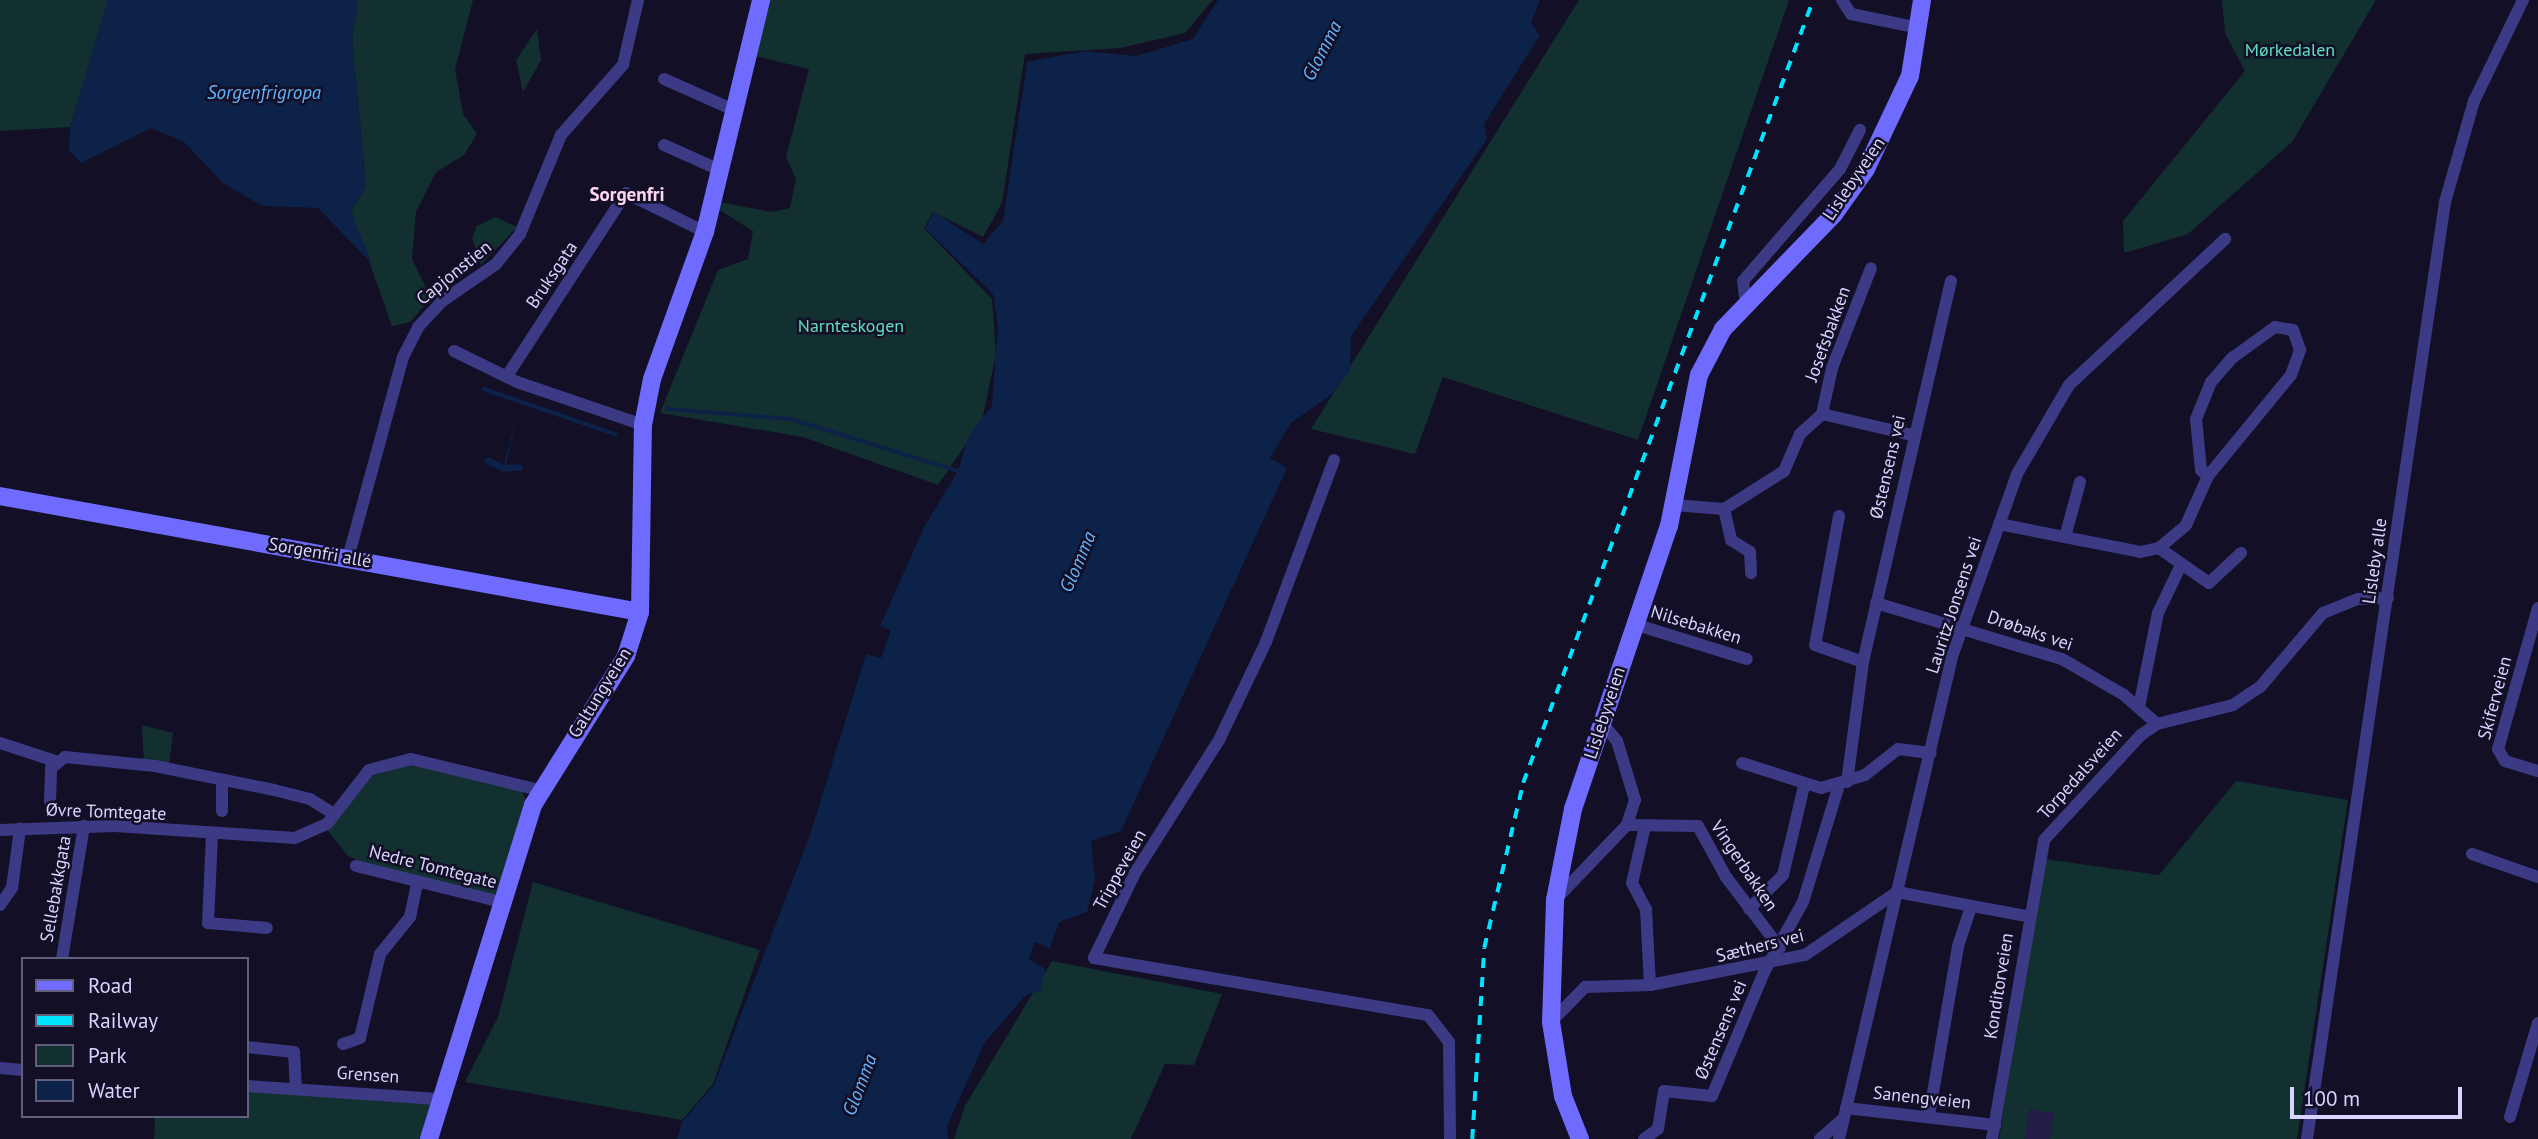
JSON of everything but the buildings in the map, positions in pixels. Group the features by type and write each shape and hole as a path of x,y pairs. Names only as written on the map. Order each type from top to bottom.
{"street":[{"name":"Capjonstien","path":"348,558 403,357 418,327 441,302 496,264 520,234 561,135 627,58 638,0"},
{"name":"Galtungveien","path":"429,1139 438,1099 539,790 626,656 640,612 643,425 652,379 705,232 761,0"},
{"path":"1842,0 1851,14 1919,28"},
{"name":"Lislebyveien","path":"1580,1139 1563,1096 1551,1022 1556,900 1573,809 1674,505 1699,375 1723,329 1834,214 1866,169 1910,76 1922,0"},
{"name":"Lisleby alle","path":"2307,1139 2445,202 2474,101 2523,0"},
{"path":"664,79 734,110"},
{"name":"Lislebyveien","path":"1746,304 1742,281 1840,169 1860,130"},
{"path":"664,145 720,170"},
{"name":"Bruksgata","path":"507,376 626,193 705,232"},
{"name":"Lauritz Jonsens vei","path":"1839,1139 1841,1121 1963,627 1999,524 2033,441 2069,385 2225,239"},
{"name":"Josefsbakken","path":"1822,414 1832,369 1871,268"},
{"name":"Østensens vei","path":"1644,1139 1658,1129 1664,1091 1712,1096 1764,972 1774,963 1813,875 1843,783 1863,662 1912,435 1951,281"},
{"path":"1999,524 2140,552 2159,548 2193,515 2208,476 2291,375 2300,350 2293,330 2275,327 2232,358 2211,382 2196,419 2201,470 2208,476"},
{"path":"454,351 507,376 643,425"},
{"path":"1674,505 1724,509 1784,471 1800,434 1822,414 1912,435"},
{"name":"Trippeveien","path":"1334,460 1266,642 1225,728 1135,873 1094,958 1428,1015 1449,1042 1450,1139"},
{"path":"2065,537 2080,482"},
{"name":"Sorgenfri allé","path":"0,496 640,612"},
{"path":"1724,509 1731,540 1749,550 1751,573"},
{"path":"1839,516 1815,645 1863,662"},
{"path":"2159,548 2181,565 2212,582 2241,553"},
{"path":"2139,707 2158,613 2181,565"},
{"name":"Torpedalsveien","path":"2045,840 2128,745 2157,724 2234,705 2261,686 2323,613 2358,599 2388,598"},
{"name":"Drøbaks vei","path":"1876,603 1963,627 2062,659 2139,707 2157,724"},
{"name":"Skiferveien","path":"2538,608 2498,749 2505,761 2538,771"},
{"name":"Nilsebakken","path":"1634,624 1747,659"},
{"path":"1556,900 1627,825 1635,800 1617,741 1602,723"},
{"path":"0,743 55,761 155,766 310,799 334,814 369,770 396,761 481,773 539,790"},
{"path":"1742,763 1804,786 1843,783 1898,749 1931,753"},
{"path":"50,801 55,761"},
{"path":"222,781 222,811"},
{"path":"1749,909 1783,875 1804,786"},
{"name":"Øvre Tomtegate","path":"0,830 84,826 295,838 334,814"},
{"name":"Vingerbakken","path":"1627,825 1698,826 1749,909 1780,948"},
{"name":"Sellebakkgata","path":"62,957 84,826"},
{"path":"1645,826 1632,883 1646,909 1650,985"},
{"path":"1,897 12,888 20,829"},
{"path":"212,835 208,923 267,928"},
{"name":"Konditorveien","path":"1992,1139 2027,916 2045,840"},
{"path":"2472,854 2538,877"},
{"name":"Nedre Tomtegate","path":"356,866 416,884 502,902"},
{"path":"343,1044 360,1038 380,954 410,917 416,884"},
{"path":"1897,892 2027,916"},
{"name":"Sæthers vei","path":"1551,1022 1585,987 1650,985 1774,963 1818,950 1897,892"},
{"path":"1929,1116 1958,946 1971,907"},
{"path":"2510,1116 2538,1023"},
{"path":"248,1047 294,1052 296,1089"},
{"path":"0,1068 21,1070"},
{"name":"Grensen","path":"248,1086 438,1099"},
{"name":"Sanengveien","path":"1846,1108 1995,1125"},
{"path":"1820,1139 1841,1121"}],"green space":[{"path":"0,0 108,0 70,127 0,131"},
{"path":"358,0 473,0 455,69 463,114 477,134 464,155 436,172 416,212 412,259 431,298 410,322 392,326 351,211 366,186 352,39"},
{"name":"Narnteskogen","path":"769,0 1213,0 1185,33 1120,48 1025,54 1002,203 983,237 933,212 924,228 992,299 996,354 982,421 938,485 803,437 660,413 718,270 748,259 753,231 718,209 719,202 772,212 790,208 796,179 786,157 809,69 755,56"},
{"path":"1579,0 1789,0 1638,440 1443,377 1415,454 1311,429"},
{"name":"Mørkedalen","path":"2222,0 2376,0 2292,142 2188,234 2124,253 2123,221 2245,71 2225,33"},
{"path":"537,29 541,60 523,92 516,60"},
{"path":"495,217 517,227 481,265 472,238 477,226"},
{"path":"142,725 173,733 169,766 144,762"},
{"path":"411,764 522,791 527,804 499,892 491,895 366,864 348,856 327,830 366,778"},
{"path":"2236,781 2348,800 2297,1139 1999,1139 2044,859 2159,875"},
{"path":"533,882 760,950 713,1084 682,1120 465,1082 498,1017"},
{"path":"1052,961 1222,994 1194,1065 1165,1064 1131,1139 954,1139 965,1106"},
{"path":"248,1089 432,1102 423,1139 154,1139 155,1118 248,1118"}],"water":[{"name":"Sorgenfrigropa","path":"108,0 358,0 352,39 366,186 351,212 372,264 318,208 262,206 223,183 184,142 151,128 81,163 69,150 70,127"},
{"name":"Glomma","path":"1218,0 1540,0 1531,23 1540,35 1484,124 1487,139 1351,336 1350,371 1332,394 1291,423 1270,458 1287,468 1121,831 1091,841 1095,879 1087,912 1059,922 1050,948 1035,942 1029,959 1045,969 1041,991 1026,995 985,1042 947,1126 948,1139 677,1139 682,1122 714,1085 810,835 866,654 881,658 891,630 880,626 924,527 958,471 969,435 992,406 998,326 993,294 925,228 934,212 983,244 1003,221 1027,62 1084,51 1136,56 1193,39"},
{"path":"518,412 506,465 521,464 523,470 503,472 484,462 488,457 504,465"}],"waterway":[{"path":"484,389 615,434"},
{"path":"667,409 791,419 958,471"}],"railway":[{"path":"1472,1139 1484,948 1523,783 1813,0"}],"district":[{"name":"Sorgenfri","path":"627,195"}]}
